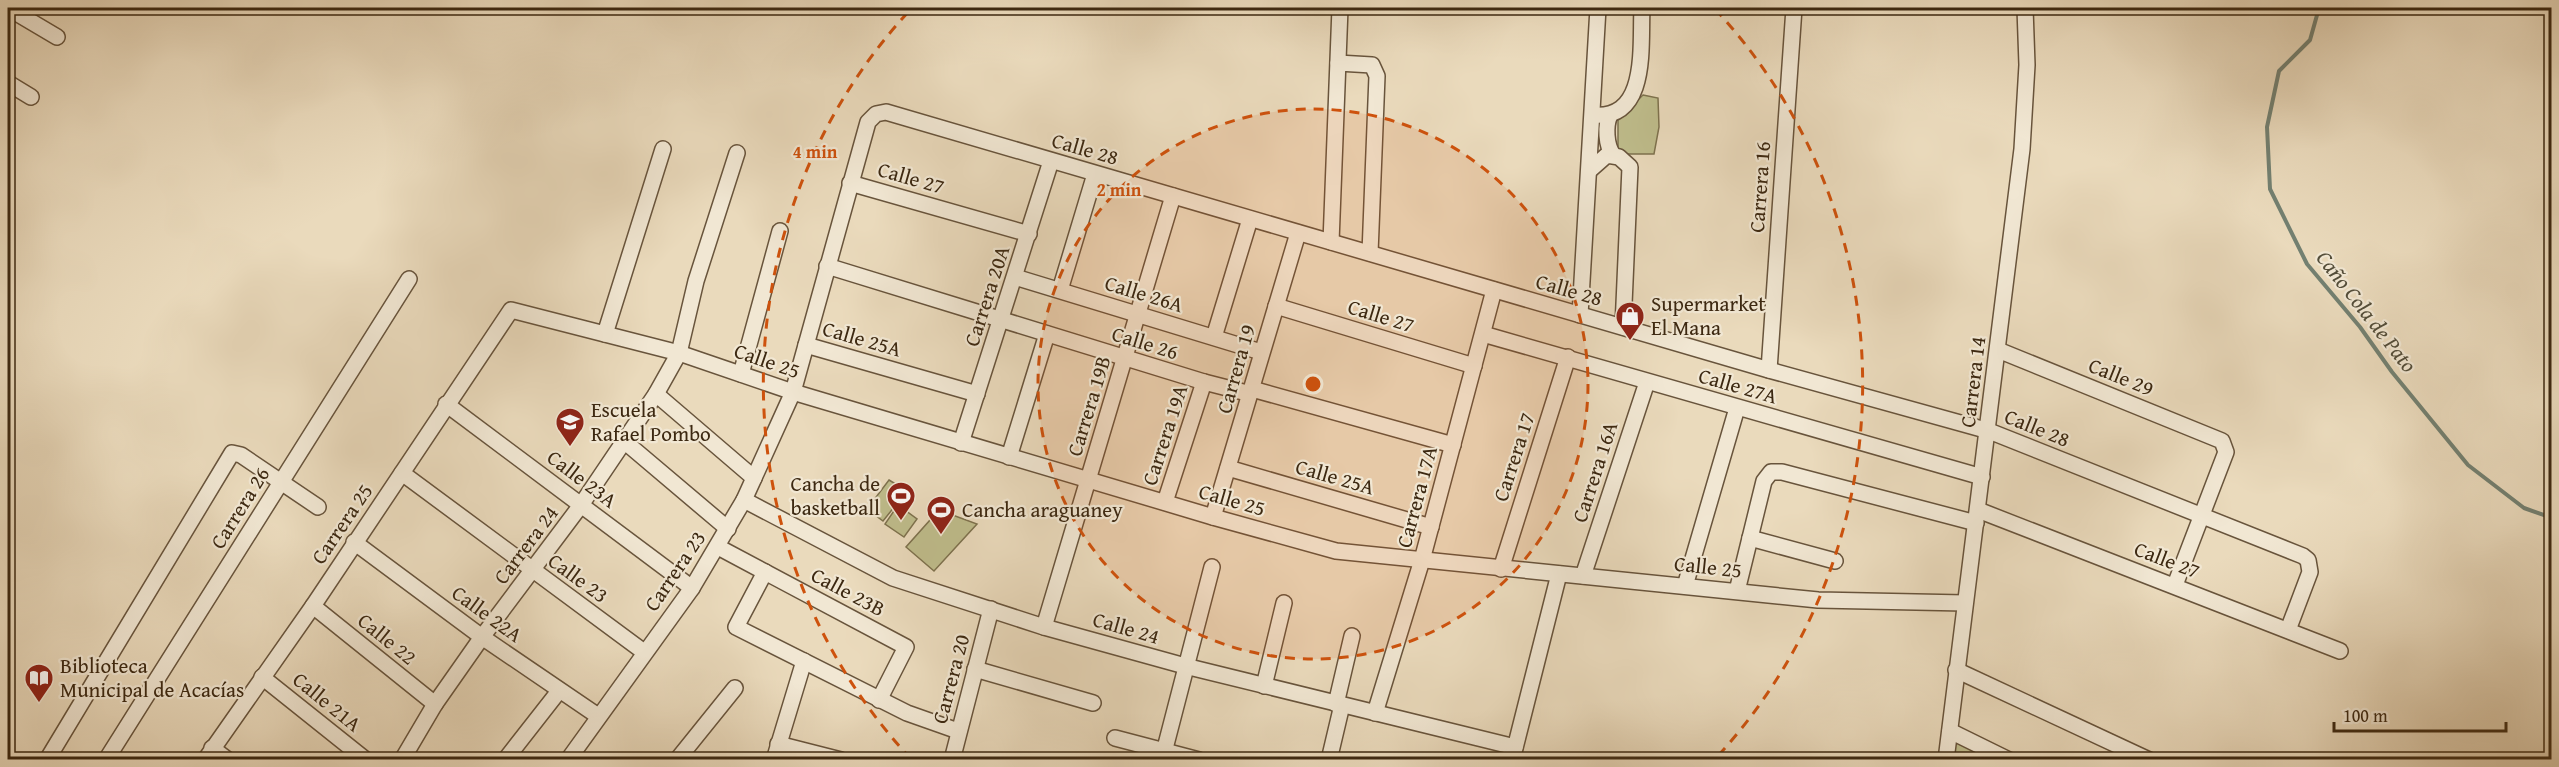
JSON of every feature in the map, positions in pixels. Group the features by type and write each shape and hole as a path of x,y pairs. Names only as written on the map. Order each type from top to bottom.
{"street":[{"path":"8,8 57,37"},
{"path":"1331,243 1340,8"},
{"path":"1580,315 1598,8"},
{"path":"1593,115 1610,115 1626,106 1637,85 1642,8"},
{"name":"Carrera 16","path":"1769,370 1794,8"},
{"name":"Carrera 14","path":"1946,759 1989,431 2022,149 2027,65 2025,8"},
{"path":"1338,63 1372,65 1377,76 1370,253"},
{"path":"8,83 31,97"},
{"name":"Calle 28","path":"850,183 868,122 876,114 886,112 898,114 1331,243 1989,431 2303,556 2308,560 2310,572 2288,630"},
{"path":"1610,115 1608,145 1613,155 1630,167 1631,176 1623,327"},
{"path":"605,334 663,149"},
{"name":"Carrera 24","path":"402,759 435,705 482,637 581,505 656,394 679,352 696,281 737,153"},
{"path":"1590,170 1603,157 1613,155"},
{"name":"Carrera 20A","path":"961,443 1051,161"},
{"path":"1060,290 1095,174"},
{"path":"793,392 850,183"},
{"name":"Calle 27","path":"850,183 1029,234"},
{"name":"Carrera 19B","path":"1044,627 1173,196"},
{"path":"1214,337 1250,219"},
{"path":"741,374 780,231"},
{"name":"Carrera 19","path":"1213,517 1298,233"},
{"name":"Calle 26","path":"827,266 1204,382 1247,393 1252,389 1453,445"},
{"name":"Calle 26A","path":"1015,277 1261,352"},
{"name":"Carrera 26","path":"106,759 409,279"},
{"name":"Carrera 17A","path":"1375,713 1422,560 1494,290"},
{"name":"Calle 27","path":"1276,306 1474,366"},
{"name":"Calle 25","path":"510,310 679,352 793,392 961,443 1336,551 1818,600 1965,603"},
{"name":"Carrera 25","path":"208,754 313,606 510,310"},
{"path":"1009,457 1047,334"},
{"name":"Calle 27A","path":"1483,334 1982,477"},
{"name":"Calle 25A","path":"806,345 977,394"},
{"name":"Calle 29","path":"1998,350 2222,441 2226,452 2200,516"},
{"name":"Carrera 17","path":"1501,569 1568,357"},
{"name":"Carrera 19A","path":"1165,501 1204,382"},
{"name":"Carrera 16A","path":"1583,576 1647,382"},
{"name":"Carrera 23","path":"568,759 692,588 718,547 744,500 793,392"},
{"path":"656,394 754,478"},
{"name":"Calle 23A","path":"446,404 692,588"},
{"path":"1685,586 1737,408"},
{"path":"624,441 728,528"},
{"path":"47,759 232,453 241,455 318,507"},
{"name":"Calle 25A","path":"1228,468 1431,527"},
{"name":"Calle 27","path":"1750,538 1764,481 1771,472 1782,472 1977,517 2175,585 2340,651"},
{"name":"Calle 23","path":"402,473 644,652"},
{"name":"Calle 24","path":"744,500 893,578 1044,627 1185,666 1375,713 1513,753"},
{"path":"2175,585 2200,516"},
{"path":"1737,591 1750,538 1835,561"},
{"name":"Calle 22A","path":"354,542 482,637 598,716"},
{"name":"Calle 23B","path":"718,547 906,647 879,700"},
{"path":"1163,755 1212,567"},
{"path":"765,572 736,627 879,700 907,713 958,731"},
{"path":"1513,753 1558,574"},
{"path":"1264,686 1284,603"},
{"name":"Calle 22","path":"313,606 435,705"},
{"name":"Carrera 20","path":"952,759 991,609"},
{"path":"1329,759 1352,636"},
{"path":"774,759 804,661"},
{"path":"975,669 1093,703"},
{"path":"1956,670 2149,759"},
{"name":"Calle 21A","path":"262,676 366,759"},
{"path":"678,759 735,688"},
{"path":"506,759 559,691"},
{"path":"1950,730 2009,759"},
{"path":"1115,738 1163,755 1199,759"},
{"path":"778,744 841,759"},
{"path":"208,754 228,759"}],"shaded area":[{"path":"1643,95 1658,98 1659,127 1654,154 1618,154 1618,119"},
{"path":"889,480 907,491 883,521 867,509"},
{"name":"Cancha de basketball","path":"898,505 917,519 904,537 885,524"},
{"name":"Cancha araguaney","path":"939,510 977,524 934,571 906,547"},
{"path":"1954,736 2002,760 1951,760"}],"waterway":[{"name":"Caño Cola de Pato","path":"2319,8 2310,40 2279,71 2267,127 2270,189 2307,264 2360,327 2392,372 2468,465 2524,508 2552,518"}],"place":[{"name":"Supermarket El Mana","path":"1630,342"},
{"name":"Escuela Rafael Pombo","path":"570,448"},
{"name":"Cancha de basketball","path":"901,522"},
{"name":"Cancha araguaney","path":"941,536"},
{"name":"Biblioteca Municipal de Acacías","path":"39,704"}]}
